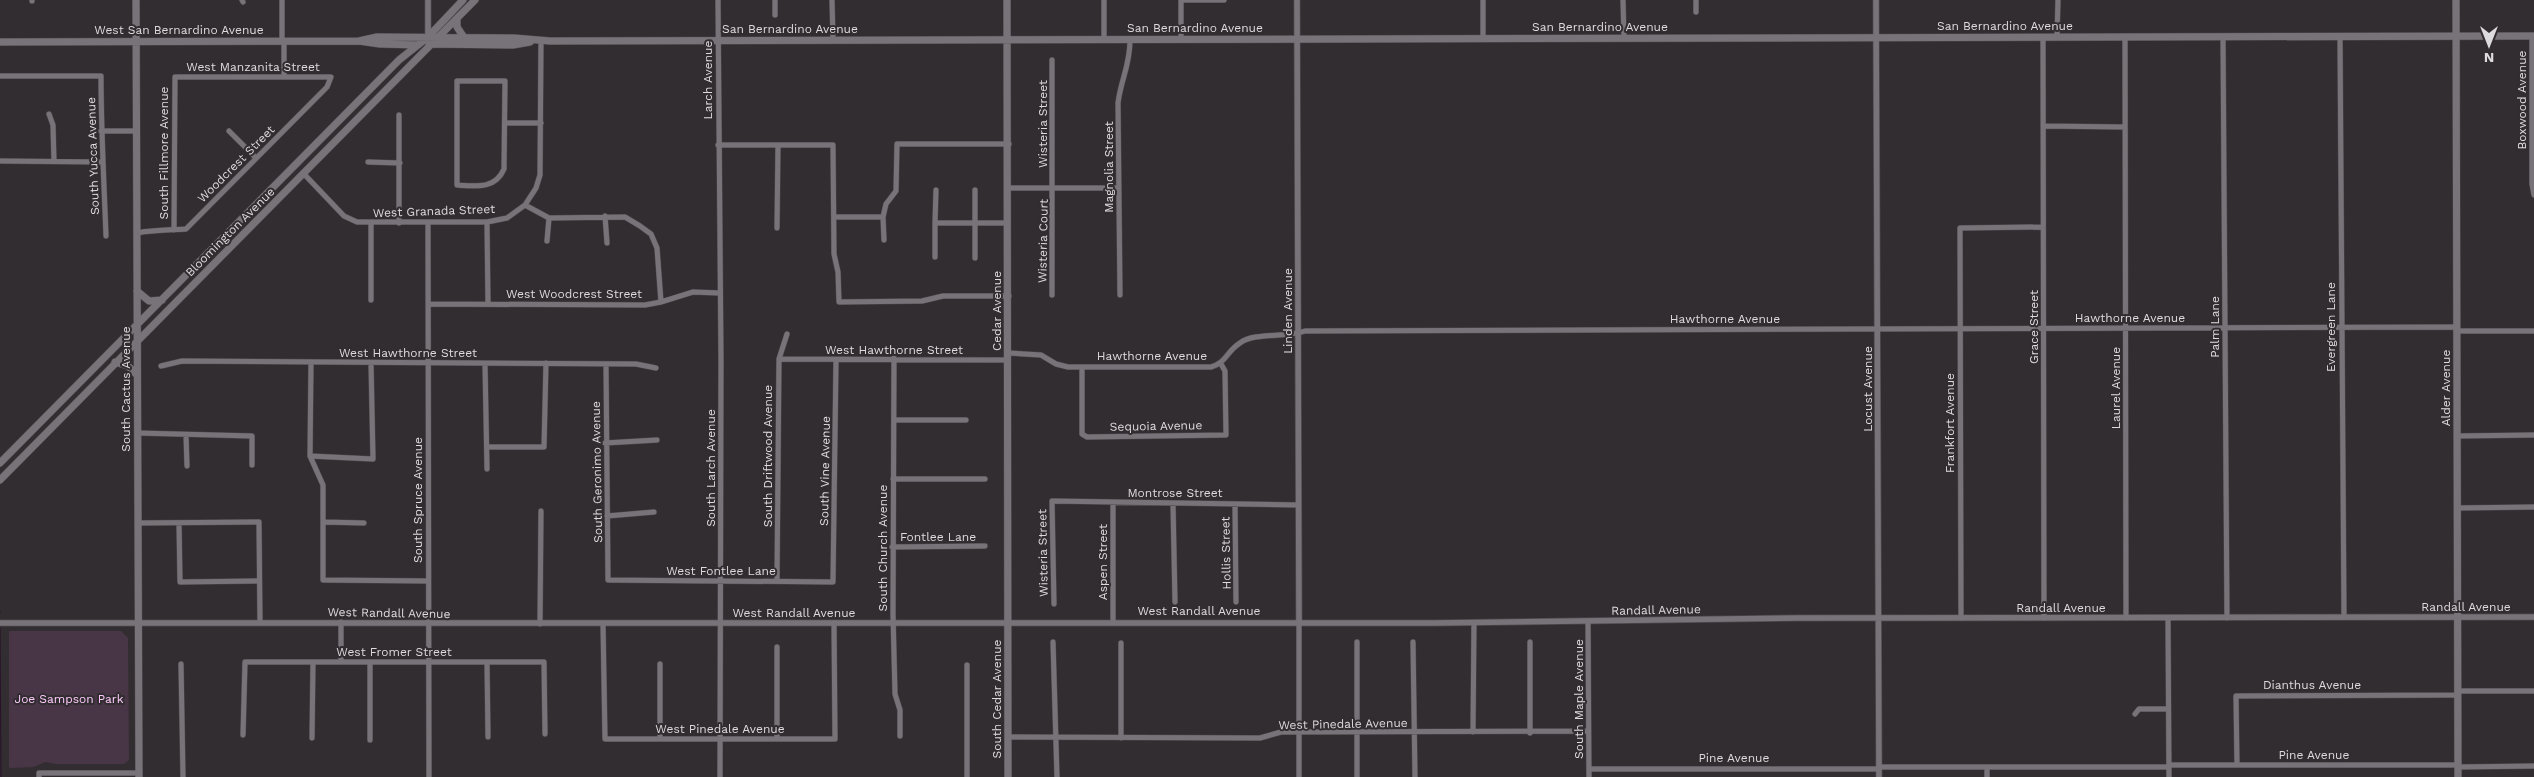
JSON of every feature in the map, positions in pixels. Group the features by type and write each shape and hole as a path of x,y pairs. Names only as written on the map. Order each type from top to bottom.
{"main road":[{"name":"South Cactus Avenue","path":"136,0 139,775"},
{"name":"Bloomington Avenue","path":"0,463 399,60 428,36 463,0"},
{"name":"Bloomington Avenue","path":"0,480 137,339 304,174 475,0"},
{"name":"Cedar Avenue","path":"1007,0 1009,622"},
{"name":"Alder Avenue","path":"2456,0 2458,777"},
{"path":"457,19 456,27 463,36"},
{"name":"West San Bernardino Avenue","path":"359,41 377,37 428,36 514,38 541,41 667,40"},
{"name":"San Bernardino Avenue","path":"667,40 2533,36"},
{"name":"West San Bernardino Avenue","path":"0,42 359,41 417,45 512,45 541,41"},
{"path":"393,44 399,51 399,60"},
{"path":"137,290 149,301 162,300"},
{"path":"115,362 128,366 138,376"},
{"name":"South Cedar Avenue","path":"1008,777 1009,622"}],"street":[{"path":"282,0 284,76"},
{"path":"428,0 428,36 430,44"},
{"name":"Larch Avenue","path":"718,0 718,160"},
{"path":"775,0 775,15"},
{"path":"832,0 833,40"},
{"path":"1104,0 1104,40"},
{"path":"1181,40 1181,0 1224,0"},
{"name":"Linden Avenue","path":"1297,0 1299,621"},
{"path":"1483,0 1483,39"},
{"path":"1623,0 1624,38"},
{"path":"1696,0 1696,12"},
{"name":"Locust Avenue","path":"1876,0 1879,777"},
{"path":"2058,0 2058,37"},
{"name":"Palm Lane","path":"2223,36 2227,618"},
{"name":"Evergreen Lane","path":"2340,36 2344,617"},
{"name":"Boxwood Avenue","path":"2533,36 2532,184 2534,195"},
{"name":"Grace Street","path":"2043,37 2044,618"},
{"name":"Laurel Avenue","path":"2125,37 2126,618"},
{"name":"Magnolia Street","path":"1120,295 1118,103 1130,59 1130,40"},
{"path":"541,41 540,177 536,188 525,205 549,218 606,216 625,218 651,234 657,248 661,302"},
{"name":"Wisteria Street","path":"1052,60 1053,188"},
{"name":"South Yucca Avenue","path":"0,76 101,76 101,131 102,162 105,180 106,236"},
{"name":"West Manzanita Street","path":"175,77 331,77"},
{"name":"South Fillmore Avenue","path":"174,230 175,77"},
{"name":"Woodcrest Street","path":"137,233 186,229 327,87 331,77"},
{"path":"457,81 505,81 505,123 504,170 502,174 490,184 457,186 457,81"},
{"path":"50,114 54,125 54,162"},
{"path":"399,223 400,115"},
{"path":"505,123 540,123"},
{"path":"2044,126 2125,126"},
{"path":"101,131 136,131"},
{"path":"229,131 256,158"},
{"path":"777,228 778,144"},
{"path":"718,145 833,144 834,217 839,302 922,301 943,296 1009,296"},
{"path":"884,240 883,217 886,204 896,191 897,144 1008,144"},
{"name":"South Larch Avenue","path":"718,160 720,777"},
{"path":"0,161 102,162"},
{"path":"368,162 400,163"},
{"name":"West Granada Street","path":"304,174 344,216 357,222 371,224 486,222 507,218 525,205"},
{"path":"1008,188 1119,188"},
{"name":"Wisteria Court","path":"1052,294 1053,188"},
{"path":"936,190 936,257"},
{"path":"975,190 975,258"},
{"path":"606,216 606,243"},
{"path":"834,217 883,217"},
{"path":"547,241 549,218"},
{"path":"486,222 488,304"},
{"path":"935,223 1008,223"},
{"path":"371,224 371,300"},
{"name":"South Spruce Avenue","path":"428,224 427,581 429,777"},
{"name":"Frankfort Avenue","path":"1960,618 1960,228 2043,227"},
{"name":"West Woodcrest Street","path":"428,304 645,305 693,292 719,292"},
{"name":"Hawthorne Avenue","path":"1008,357 1031,353 1041,355 1063,367 1211,367 1221,364 1240,342 1250,338 1298,334 1305,331 2342,327 2534,331"},
{"name":"South Driftwood Avenue","path":"777,580 779,359 787,334"},
{"name":"West Hawthorne Street","path":"779,359 1008,357"},
{"name":"South Church Avenue","path":"894,358 892,547 896,694 900,710 900,736"},
{"name":"South Vine Avenue","path":"833,582 836,360"},
{"name":"West Hawthorne Street","path":"160,366 182,361 636,364 656,368"},
{"path":"311,362 310,456 323,485 323,580 427,581"},
{"path":"310,456 373,459 371,363"},
{"path":"487,447 544,447 546,363"},
{"path":"485,364 487,469"},
{"name":"South Geronimo Avenue","path":"606,364 608,580"},
{"name":"Sequoia Avenue","path":"1082,367 1082,434 1087,437 1226,436 1224,371 1221,364"},
{"path":"894,420 966,420"},
{"path":"138,433 252,436 252,465"},
{"path":"186,435 187,466"},
{"path":"2457,436 2534,435"},
{"path":"606,442 657,440"},
{"path":"893,479 985,479"},
{"name":"Wisteria Street","path":"1052,501 1054,604"},
{"name":"Montrose Street","path":"1052,501 1298,505"},
{"name":"Aspen Street","path":"1113,503 1113,621"},
{"path":"1173,504 1174,602"},
{"name":"Hollis Street","path":"1235,504 1236,602"},
{"path":"2457,508 2534,507"},
{"path":"540,624 541,512"},
{"path":"607,516 654,512"},
{"path":"138,523 259,522 258,581 260,622"},
{"path":"324,522 364,523"},
{"path":"179,523 180,582 258,581"},
{"name":"Fontlee Lane","path":"892,547 985,546"},
{"name":"West Fontlee Lane","path":"608,580 720,582 777,580 833,582"},
{"name":"Randall Avenue","path":"1588,620 2534,617"},
{"path":"2168,618 2169,777"},
{"name":"West Randall Avenue","path":"0,623 720,624 1113,621 1474,623 1588,620"},
{"name":"South Maple Avenue","path":"1588,620 1587,731 1589,777"},
{"path":"1298,777 1299,621"},
{"path":"341,622 341,662"},
{"name":"West Pinedale Avenue","path":"603,624 605,739 777,739 835,738 834,623"},
{"path":"1473,732 1474,623"},
{"path":"1052,642 1057,777"},
{"path":"1357,642 1357,777"},
{"path":"1413,642 1416,733 1415,777"},
{"path":"1530,642 1530,732"},
{"path":"1121,643 1121,738"},
{"path":"777,647 777,739"},
{"name":"West Fromer Street","path":"243,735 245,662 544,662 545,734"},
{"path":"312,738 314,662"},
{"path":"370,662 370,740"},
{"path":"487,662 488,736"},
{"path":"181,664 183,777"},
{"path":"660,664 660,739"},
{"path":"967,777 968,665"},
{"path":"2458,693 2534,691"},
{"name":"Dianthus Avenue","path":"2237,765 2236,696 2458,693"},
{"path":"2135,714 2139,710 2168,709"},
{"name":"West Pinedale Avenue","path":"1009,737 1260,738 1281,732 1587,731"},
{"name":"Pine Avenue","path":"1589,769 2237,765 2534,766"},
{"path":"1987,767 1987,777"},
{"path":"39,775 139,775"}],"green space":[{"name":"Joe Sampson Park","path":"9,631 121,631 128,638 129,760 124,764 56,764 45,762 34,767 9,768"}],"waterway":[{"path":"0,628 1,777"}]}
